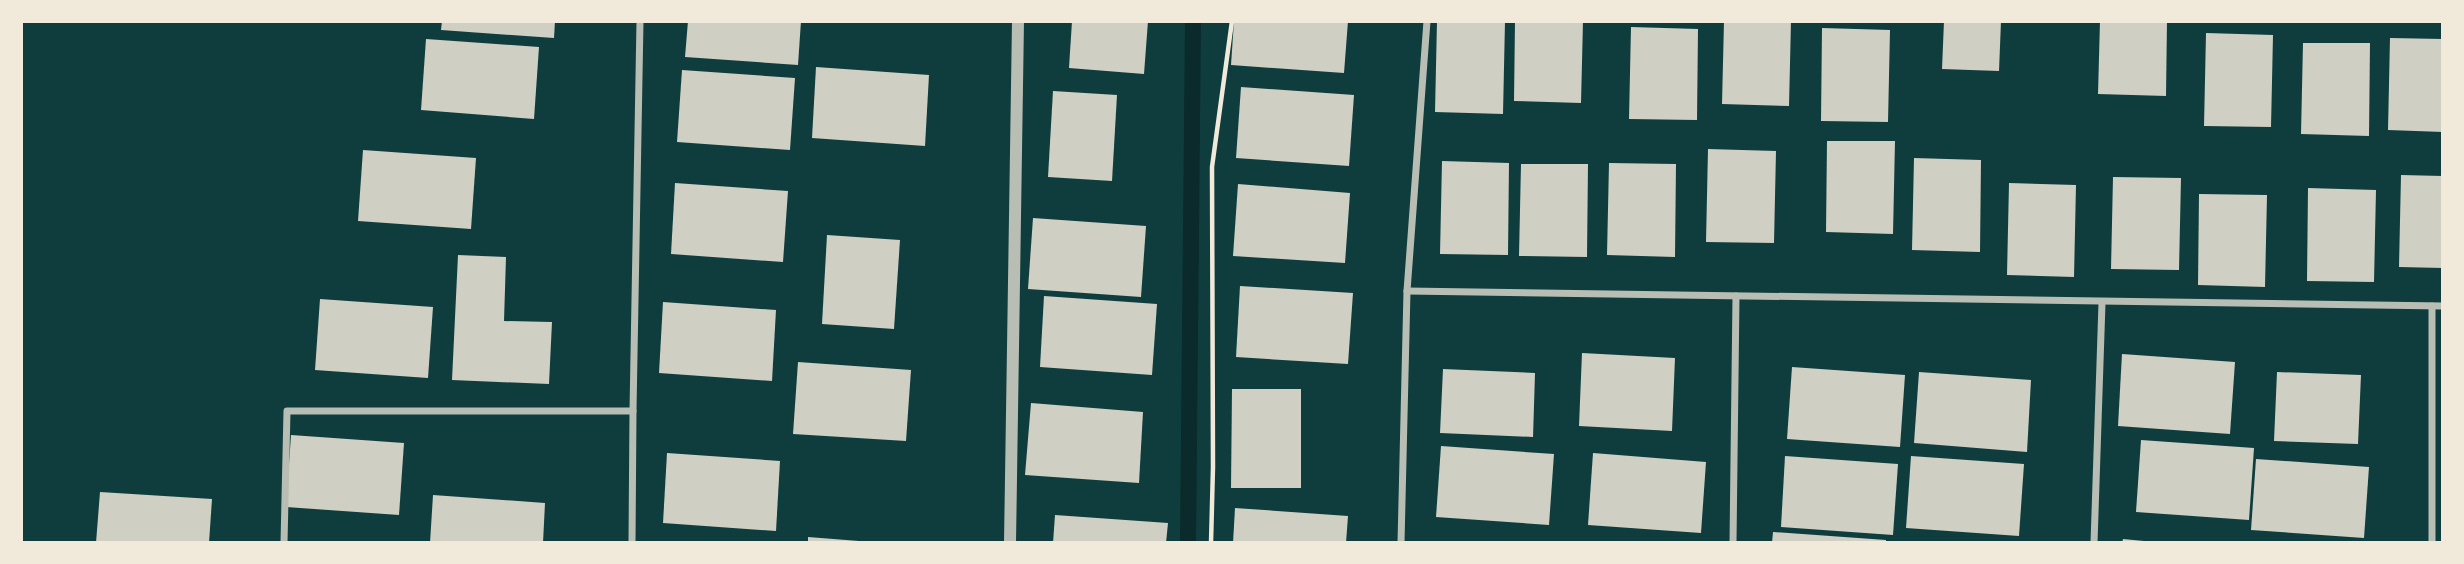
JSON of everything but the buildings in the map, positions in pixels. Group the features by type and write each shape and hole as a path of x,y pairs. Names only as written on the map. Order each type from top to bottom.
{"street":[{"path":"632,543 640,21"},
{"path":"1010,543 1018,21"},
{"path":"1401,543 1407,291 1427,21"},
{"path":"1407,291 2443,306"},
{"path":"1733,543 1736,296"},
{"path":"2094,543 2102,303"},
{"path":"2432,306 2432,543"},
{"path":"284,543 287,411 633,411"}],"path":[{"path":"1211,543 1212,167 1232,21"}],"waterway":[{"path":"1188,543 1193,21"}]}
